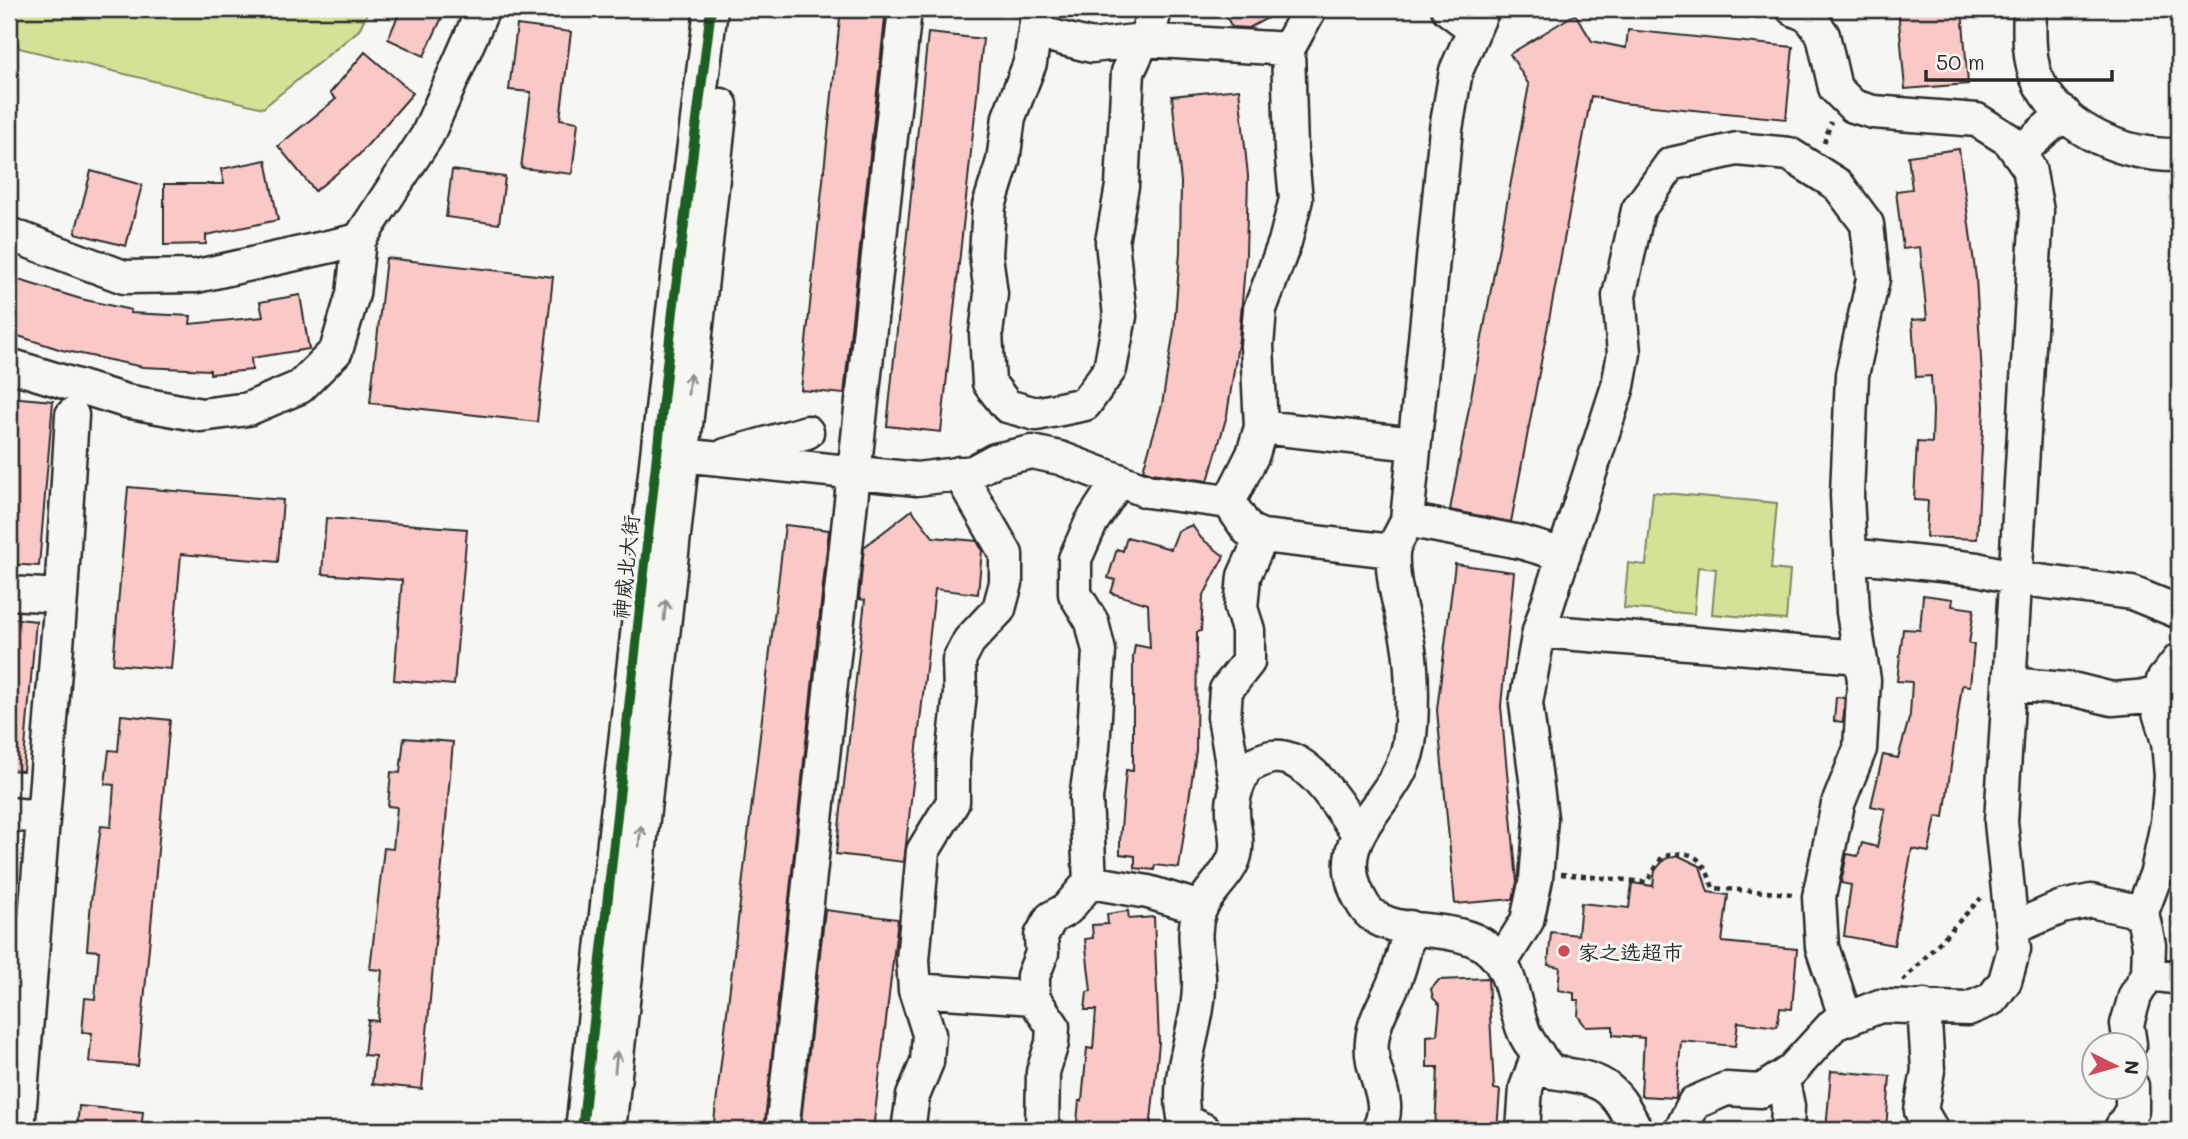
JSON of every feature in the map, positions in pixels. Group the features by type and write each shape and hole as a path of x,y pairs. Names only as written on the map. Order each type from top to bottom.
{"street":[{"path":"9,365 126,401 201,415 248,409 300,387 336,351 353,294 359,240 427,136 483,9"},
{"name":"神威北大街","path":"582,1130 673,311 711,9"},
{"name":"神威北大街","path":"609,1130 732,9"},
{"path":"782,1130 905,9"},
{"path":"1154,9 1153,19 1143,40 1128,72 1122,186 1112,242 1120,316 1110,369 1085,404 1035,414 1007,406 989,383 986,333 991,294 986,255 989,206 1003,161 1009,117 1030,63 1037,20 1093,46 1143,40 1288,50"},
{"path":"1229,502 1253,454 1261,427 1256,345 1260,309 1285,242 1296,199 1291,149 1288,50 1310,9"},
{"path":"1448,9 1478,18 1456,71 1446,129 1407,520 1392,551 1409,646 1409,745 1390,788 1358,832 1350,857 1351,882 1365,909 1382,923 1452,932 1484,945 1502,961 1524,1033 1551,1072 1591,1077 1620,1098 1636,1130"},
{"path":"1681,1130 1694,1102 1726,1089 1761,1091 1782,1077 1834,1024 1878,1007 1968,1009 1992,999 2005,982 2014,949 2001,822 2037,211 2029,168 2009,140 1977,120 1873,112 1853,106 1835,88 1829,22 1793,9"},
{"path":"2030,9 2028,37 2038,82 2064,113 2107,144 2149,156 2179,156"},
{"path":"2019,153 2064,113"},
{"path":"1502,961 1527,921 1536,872 1541,818 1526,703 1539,631 1618,386 1624,353 1619,296 1638,210 1671,164 1737,149 1789,154 1838,185 1867,224 1873,279 1852,375 1847,495 1853,612 1864,680 1860,749 1838,804 1819,897 1822,947 1846,1019"},
{"path":"9,234 124,277 197,276 359,240"},
{"path":"1032,452 1035,414"},
{"path":"16,1111 61,596 72,415"},
{"path":"1261,427 1414,444"},
{"path":"715,459 807,432"},
{"path":"681,456 917,479 973,472 995,460 1032,452 1060,458 1147,491 1229,502 1248,530 1262,536 1392,551"},
{"path":"908,1130 913,1096 927,1062 929,1034 915,990 913,960 923,851 953,803 953,759 960,693 959,660 970,641 999,609 1006,583 1006,554 959,474"},
{"path":"1042,1130 1043,1072 1052,1043 1053,1026 1033,998 1033,976 1042,953 1041,936 1051,918 1067,909 1090,882 1086,798 1093,748 1099,651 1092,622 1075,594 1075,559 1091,523 1119,480"},
{"path":"1407,520 1520,542 1564,555"},
{"path":"1205,1130 1185,1121 1180,1100 1196,1019 1199,978 1194,938 1201,908 1235,857 1237,835 1233,813 1236,787 1224,717 1226,691 1248,662 1248,630 1241,608 1244,576 1262,536"},
{"path":"1850,555 1977,569 2016,578 2132,593 2179,612"},
{"path":"9,593 61,596"},
{"path":"1539,631 1860,657"},
{"path":"2128,1030 2127,1024 2136,996 2148,974 2148,946 2142,912 2157,872 2167,823 2171,776 2168,742 2158,709 2163,680 2179,660"},
{"path":"2010,684 2076,690 2112,699 2160,695"},
{"path":"1236,787 1247,767 1273,757 1297,761 1313,772 1358,832"},
{"path":"9,814 41,817"},
{"path":"1090,882 1149,892 1201,908"},
{"path":"2013,928 2062,907 2091,901 2142,912"},
{"path":"1378,1130 1386,1106 1374,1072 1371,1043 1375,1022 1395,980 1410,927"},
{"path":"2148,974 2179,978"},
{"path":"915,990 1033,998"},
{"path":"1924,1006 1928,1070 1921,1111 1932,1130"},
{"path":"1523,1130 1526,1088 1538,1054"},
{"path":"1782,1077 1788,1106 1787,1130"},
{"path":"2120,1130 2133,1110 2133,1100"}],"path":[{"path":"1814,170 1841,94"},
{"path":"1536,872 1647,882 1662,857 1678,852 1698,858 1709,873 1713,888 1819,897"},
{"path":"1878,1007 2006,872"}],"green space":[{"path":"9,9 369,9 359,30 263,108 19,48 9,24"},
{"path":"1653,492 1777,503 1771,569 1790,571 1786,620 1712,614 1716,569 1698,567 1694,614 1624,608 1628,563 1646,565"}],"building":[{"path":"401,9 446,9 424,56 388,39"},
{"path":"841,9 886,9 844,394 801,390"},
{"path":"1222,9 1284,9 1249,28 1232,27"},
{"path":"1898,9 1962,9 1968,84 1905,89"},
{"path":"1575,14 1592,41 1626,48 1628,30 1793,47 1786,119 1621,103 1591,96 1511,522 1450,510 1529,85 1510,54"},
{"path":"517,25 571,32 560,119 578,122 572,174 521,168 531,92 509,90"},
{"path":"928,33 983,39 941,432 887,426"},
{"path":"365,52 413,93 358,156 315,191 278,146 336,99 330,93"},
{"path":"1239,89 1248,176 1246,254 1239,338 1227,415 1208,481 1152,473 1143,470 1162,405 1174,330 1180,252 1181,182 1172,96"},
{"path":"1959,149 1976,278 1984,408 1977,539 1926,537 1928,501 1914,500 1917,442 1932,443 1931,376 1916,377 1912,320 1927,319 1920,247 1903,249 1896,191 1912,189 1908,156"},
{"path":"266,160 278,220 206,235 206,244 164,245 164,184 224,184 221,169"},
{"path":"452,170 505,177 499,224 446,217"},
{"path":"91,171 142,185 126,246 75,233"},
{"path":"386,258 553,277 537,422 370,403"},
{"path":"9,277 81,299 131,310 130,313 191,316 190,324 263,317 260,302 300,295 309,349 251,358 252,370 210,374 210,370 143,367 62,350 9,333"},
{"path":"9,397 53,401 39,566 9,564"},
{"path":"128,487 283,500 278,562 181,554 171,669 113,664"},
{"path":"912,510 933,537 977,541 982,550 978,594 935,589 904,862 836,854 865,600 859,599 864,547"},
{"path":"326,518 467,529 454,685 394,680 402,580 322,574"},
{"path":"785,525 829,530 764,1130 713,1130"},
{"path":"1192,525 1201,538 1224,556 1203,597 1201,631 1197,632 1196,751 1179,868 1155,865 1154,870 1135,868 1135,856 1120,854 1120,840 1126,770 1133,771 1133,657 1135,645 1150,648 1148,604 1111,593 1115,580 1108,578 1117,549 1123,551 1127,537 1171,549 1178,531"},
{"path":"1455,564 1514,572 1501,706 1517,882 1513,899 1455,904 1437,710"},
{"path":"1923,595 1953,599 1952,606 1974,609 1969,644 1974,644 1970,686 1962,685 1944,817 1936,816 1929,852 1912,849 1894,945 1844,936 1851,885 1841,883 1847,854 1858,856 1862,843 1877,847 1885,809 1871,806 1883,755 1898,758 1910,715 1912,682 1897,681 1903,629 1920,630"},
{"path":"9,618 36,621 23,771 9,770"},
{"path":"1836,697 1845,698 1843,722 1834,721"},
{"path":"121,715 170,720 138,1066 89,1062 92,1033 82,1032 85,998 95,999 99,951 87,950 91,901 101,826 111,827 114,785 105,784 109,750 118,751"},
{"path":"404,738 453,742 422,1089 372,1084 375,1056 364,1055 368,1020 378,1021 382,970 370,969 384,848 393,849 397,807 388,806 391,772 400,773"},
{"path":"1677,855 1700,866 1708,892 1728,895 1722,942 1797,949 1792,1009 1780,1008 1777,1027 1738,1022 1735,1046 1681,1041 1676,1098 1641,1096 1644,1038 1613,1035 1613,1026 1586,1027 1578,1016 1579,1000 1574,1000 1574,993 1558,990 1560,967 1548,965 1551,932 1578,935 1581,903 1629,908 1632,883 1653,886 1655,870 1665,859"},
{"path":"825,910 898,919 873,1130 800,1130"},
{"path":"1128,911 1129,919 1154,917 1159,1043 1150,1130 1081,1130 1082,1122 1077,1122 1079,1101 1082,1101 1087,1048 1093,1049 1096,1010 1085,1010 1087,992 1091,991 1085,939 1093,938 1092,925 1108,924 1107,914"},
{"path":"1488,978 1494,1089 1500,1090 1497,1130 1435,1130 1438,1067 1427,1067 1427,1036 1437,1035 1440,1005 1433,998 1431,989 1439,980"},
{"path":"1831,1071 1890,1076 1886,1130 1826,1130"},
{"path":"79,1106 143,1112 141,1130 77,1130"}],"cycle path":[{"path":"582,1130 673,311 711,9"}],"place":[{"name":"家之选超市","path":"1564,951"}]}
